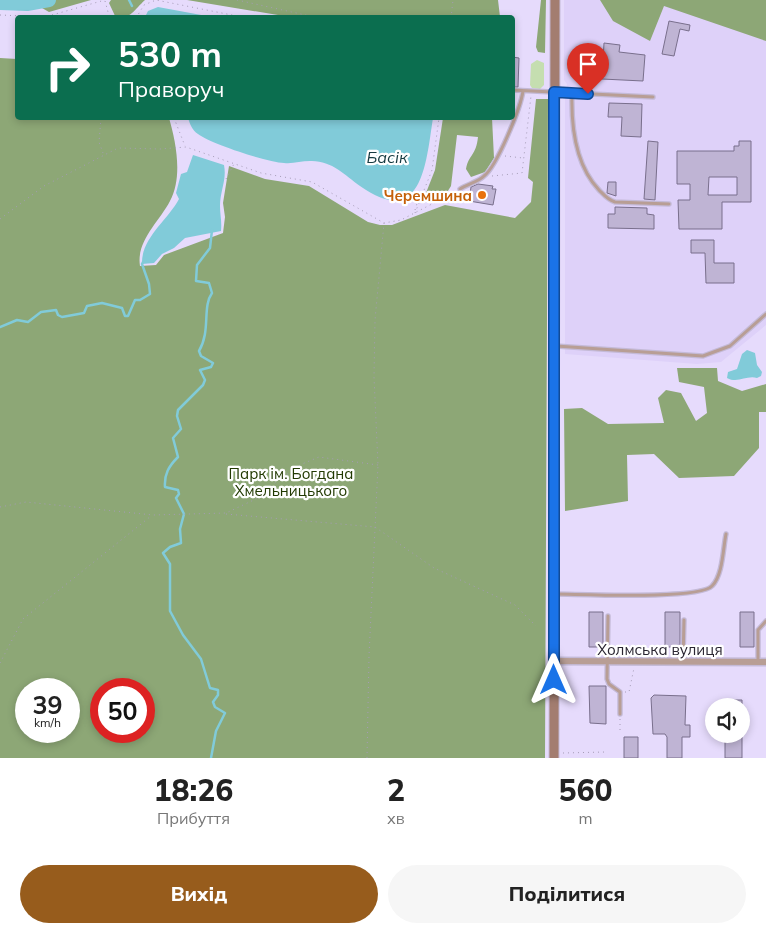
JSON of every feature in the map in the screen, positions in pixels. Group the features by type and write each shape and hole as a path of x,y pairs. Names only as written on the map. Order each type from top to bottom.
{"main road":[{"path":"554,758 555,0"}],"street":[{"name":"Холмська вулиця","path":"554,661 766,662"}],"lane":[{"path":"515,90 653,97"},
{"path":"515,116 523,91"},
{"path":"572,94 573,131 582,164 595,185 608,199 615,202 668,204"},
{"path":"460,189 484,177 498,155 513,120"},
{"path":"554,346 704,356 730,346 766,314"},
{"path":"554,594 679,594 706,590 716,580 726,534"},
{"path":"608,616 608,682 620,692 620,714"},
{"path":"683,662 684,620"},
{"path":"758,662 758,630 766,620"}],"path":[{"path":"52,15 105,0 110,15"},
{"path":"237,0 305,15"},
{"path":"451,15 453,0"},
{"path":"138,15 141,8 148,2 163,1 233,15"},
{"path":"0,15 15,15"},
{"path":"484,177 521,174 530,98 541,92"},
{"path":"101,120 99,142 104,154"},
{"path":"175,120 186,147"},
{"path":"415,213 432,170 439,120"},
{"path":"0,219 44,186 118,148 160,149 186,147 235,162 261,173 312,182 384,223 401,220 460,189"},
{"path":"498,155 524,158"},
{"path":"226,179 235,162"},
{"path":"367,758 369,656 378,464 374,377 375,320 384,223"},
{"path":"226,514 258,498 283,476 302,464 319,457 378,464"},
{"path":"0,507 26,502 153,515 226,514 376,527 434,568 515,605 536,626"},
{"path":"0,663 23,619 153,515"},
{"path":"620,692 629,692 635,662"},
{"path":"620,725 620,733"},
{"path":"563,753 606,752"}],"shaded area":[{"path":"564,0 766,0 766,325 721,362 697,364 565,354 565,100 567,84 564,80"},
{"path":"537,60 544,63 544,85 540,89 532,88 530,85 531,64"}],"green space":[{"path":"28,0 91,0 49,12"},
{"path":"111,0 145,0 129,15 115,15 109,3"},
{"path":"187,0 498,0 500,15 278,15"},
{"path":"541,0 546,0 545,53 538,52 536,47"},
{"path":"600,0 766,0 766,41 664,6 650,41 613,21"},
{"name":"Парк ім. Богдана Хмельницького","path":"0,58 15,59 15,120 170,120 177,160 174,192 141,248 140,266 156,265 164,255 223,233 225,217 223,203 229,166 265,179 309,186 368,222 380,225 392,225 445,205 515,218 531,202 533,182 528,178 536,99 548,99 545,758 0,758"},
{"path":"443,120 492,120 494,158 485,172 471,177 466,169 476,148 478,137 457,135 451,186 446,194 428,202 424,198 435,170"},
{"path":"677,368 717,368 718,381 742,391 766,384 766,412 759,412 759,448 734,476 679,478 654,454 627,455 628,501 565,511 564,409 582,408 608,424 664,423 658,398 666,390 681,393 696,421 707,413 704,387 679,382"}],"water":[{"path":"158,7 201,15 146,15 148,11"},
{"name":"Басік","path":"189,120 433,120 428,153 418,185 409,195 397,200 381,198 325,163 318,161 276,162 253,156 205,138 198,134 190,125"},
{"path":"193,155 224,165 225,176 220,206 221,231 185,238 174,248 162,254 154,263 142,264 143,255 150,238 179,199 176,193 181,174 187,172"},
{"path":"747,350 755,353 757,365 762,372 761,376 735,380 727,378 728,372 737,369 742,354"}],"building":[{"path":"669,21 690,25 689,31 680,29 674,56 662,54"},
{"path":"604,43 620,45 619,52 645,55 643,81 602,79"},
{"path":"515,57 519,58 518,87 515,87"},
{"path":"609,103 642,104 641,137 621,136 622,117 608,117"},
{"path":"648,141 658,142 655,200 644,199"},
{"path":"739,141 751,141 751,202 722,202 722,229 679,229 678,200 690,200 690,184 677,184 677,151 734,151 734,146 739,146","holes":["709,177 737,177 737,195 708,195"]},
{"path":"608,182 616,182 616,196 607,193"},
{"name":"Черемшина","path":"478,184 493,186 492,189 496,189 493,205 469,201 471,187"},
{"path":"615,207 647,208 647,214 654,215 654,229 608,228 608,214 615,214"},
{"path":"691,240 714,240 714,263 734,263 734,283 706,283 705,253 691,253"},
{"path":"589,612 603,612 603,647 589,647"},
{"path":"665,612 680,612 680,647 665,647"},
{"path":"740,612 754,612 754,647 740,647"},
{"path":"589,686 606,686 606,724 590,723"},
{"path":"654,695 686,696 685,725 690,725 690,737 682,737 682,758 667,758 667,737 665,734 653,734 651,698"},
{"path":"624,737 638,737 638,758 624,758"},
{"path":"725,743 742,743 742,758 725,758"}],"waterway":[{"path":"0,3 27,4 49,0"},
{"path":"129,0 132,6"},
{"path":"211,758 216,731 225,713 215,707 213,702 218,695 218,690 210,688 201,659 183,635 170,611 170,564 163,553 170,547 181,543 180,529 184,514 176,498 179,494 178,490 165,487 165,478 168,470 178,457 173,438 181,429 177,416 178,410 203,385 205,380 200,370 211,367 213,363 201,356 199,351 205,335 207,305 212,293 209,283 196,281 197,265 210,248 212,230"},
{"path":"0,327 17,320 28,322 41,312 56,310 58,315 62,317 84,313 87,306 102,303 122,308 125,316 128,316 135,300 140,300 150,294 143,262"}],"place":[{"name":"Черемшина","path":"482,195"}],"route":[{"path":"554,680 554,92 588,94"}]}
